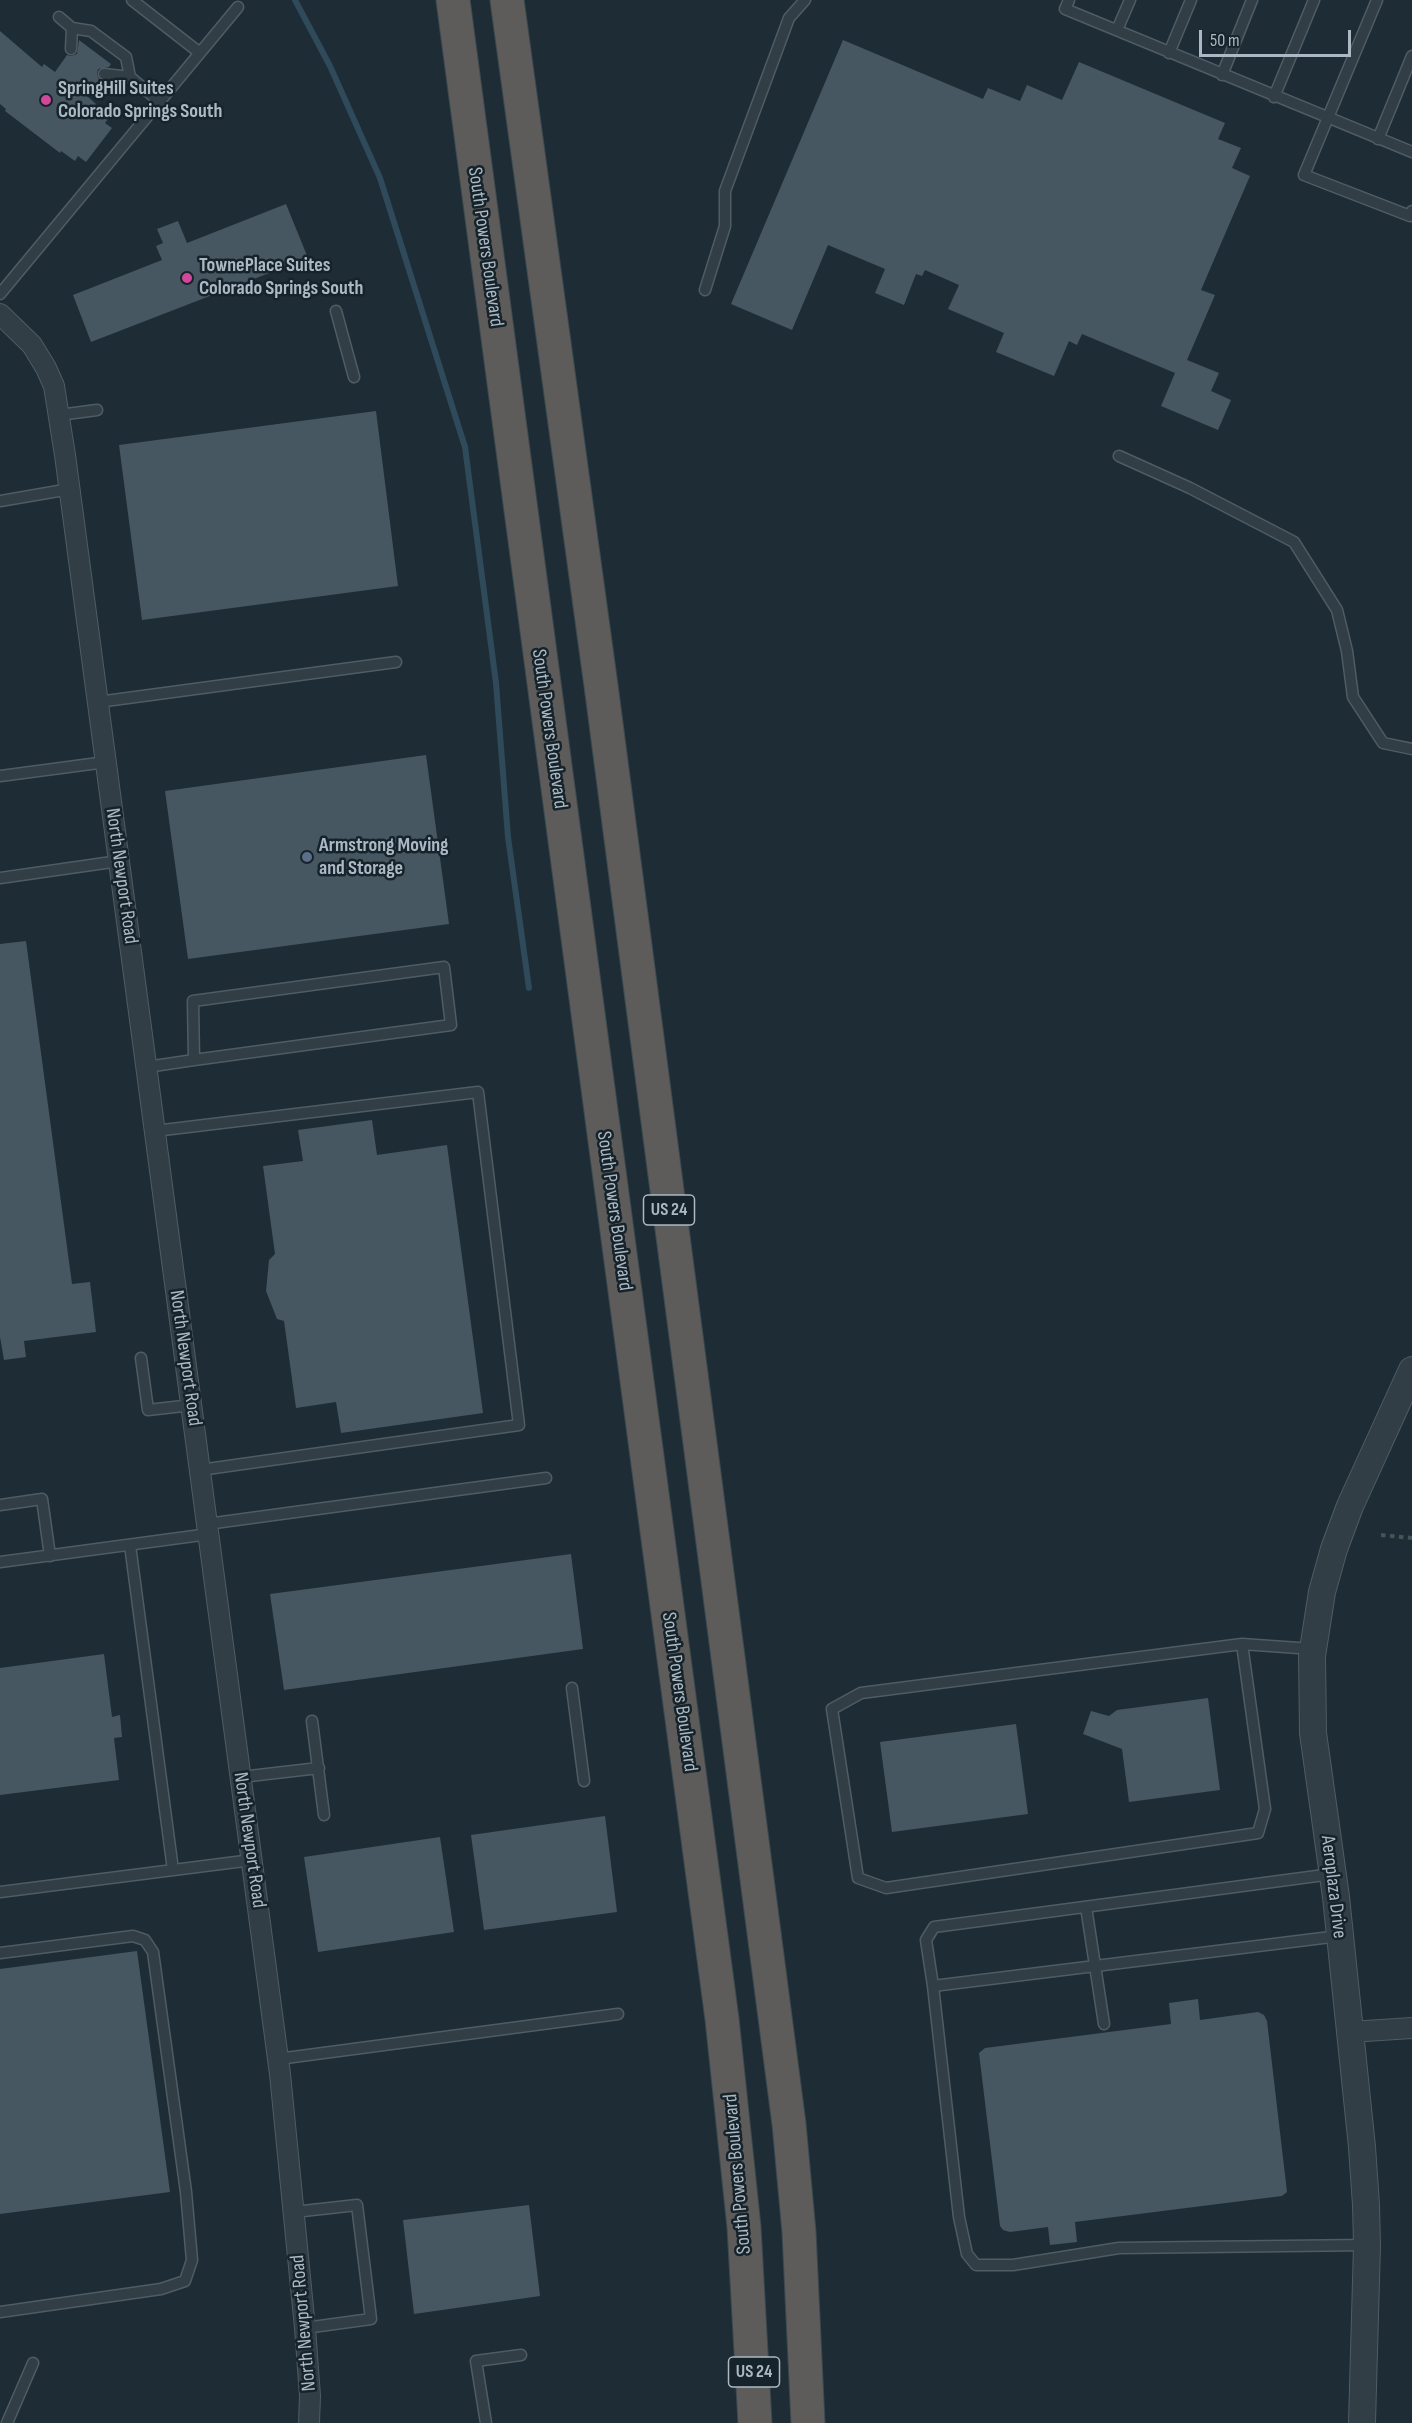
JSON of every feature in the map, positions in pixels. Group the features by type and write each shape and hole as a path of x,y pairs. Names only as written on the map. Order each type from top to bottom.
{"highway":[{"name":"South Powers Boulevard","path":"453,0 722,2019 744,2227 755,2423"},
{"name":"US 24","path":"507,0 602,693 789,2124 800,2243 808,2423"}],"street":[{"name":"North Newport Road","path":"0,314 32,345 54,386 70,489 278,2059 305,2328 310,2396 309,2423"},
{"name":"Aeroplaza Drive","path":"1362,2423 1367,2245 1362,2147 1340,1936 1313,1733 1311,1686 1313,1649 1322,1592 1334,1549 1350,1506 1412,1370"},
{"path":"1350,2032 1412,2028"}],"lane":[{"path":"132,0 200,52"},
{"path":"705,290 725,226 726,191 789,18 805,0"},
{"path":"1069,0 1065,9 1327,119 1412,152"},
{"path":"1117,30 1130,0"},
{"path":"1169,52 1191,0"},
{"path":"1222,75 1252,0"},
{"path":"1274,97 1314,0"},
{"path":"1377,0 1304,175 1410,216 1412,211"},
{"path":"0,294 238,7"},
{"path":"58,17 72,28 91,31 126,57 130,77"},
{"path":"72,28 72,49"},
{"path":"1378,139 1412,56"},
{"path":"104,74 130,77 159,101"},
{"path":"336,311 354,377"},
{"path":"59,415 97,410"},
{"path":"1119,456 1190,488 1294,542 1337,610 1347,651 1353,697 1383,743 1412,749"},
{"path":"0,501 70,489"},
{"path":"98,702 396,662"},
{"path":"0,776 106,762"},
{"path":"0,878 119,861"},
{"path":"147,1066 194,1060 451,1025 444,967 193,1001 194,1060"},
{"path":"155,1131 478,1092 519,1425 200,1470"},
{"path":"141,1358 148,1410 192,1405"},
{"path":"0,1562 130,1545 208,1529 546,1478"},
{"path":"0,1505 42,1499 50,1556"},
{"path":"130,1545 173,1870"},
{"path":"1242,1644 1265,1809 1258,1833 886,1888 858,1878 832,1709 861,1693 1242,1644 1313,1649"},
{"path":"572,1688 584,1781"},
{"path":"312,1721 324,1815"},
{"path":"241,1777 319,1768"},
{"path":"0,1892 252,1860"},
{"path":"1332,1874 934,1927 926,1940 959,2217 967,2254 976,2265 1013,2265 1119,2248 1367,2245"},
{"path":"1086,1906 1104,2024"},
{"path":"0,1953 133,1936 145,1940 153,1952 186,2192 192,2260 184,2281 161,2289 0,2312"},
{"path":"933,1986 1340,1936"},
{"path":"278,2059 618,2014"},
{"path":"294,2212 357,2205 371,2319 305,2328"},
{"path":"486,2423 476,2361 521,2355"},
{"path":"7,2423 33,2363"}],"path":[{"path":"1381,1535 1412,1538"}],"building":[{"name":"SpringHill Suites Colorado Springs South","path":"0,31 42,67 44,64 55,72 67,55 77,54 79,40 111,64 109,67 98,69 99,80 87,96 96,104 94,108 108,119 105,123 112,128 86,162 78,156 75,161 61,151 60,153 5,111 6,109 0,104"},
{"path":"843,40 983,99 988,88 1020,101 1027,85 1062,100 1079,62 1225,123 1218,139 1241,148 1232,168 1250,176 1201,290 1215,295 1187,360 1219,373 1211,391 1231,400 1218,430 1161,406 1175,373 1082,334 1077,345 1069,341 1054,376 996,352 1004,333 948,309 959,285 925,270 922,276 916,274 904,305 875,293 885,269 828,245 792,330 731,304"},
{"name":"TownePlace Suites Colorado Springs South","path":"286,204 308,258 91,342 73,295 162,260 156,246 163,243 157,229 178,221 187,243"},
{"path":"376,411 398,586 142,620 119,445"},
{"name":"Armstrong Moving and Storage","path":"426,755 449,924 188,959 165,791"},
{"path":"26,941 72,1284 90,1282 96,1332 24,1341 26,1357 4,1360 0,1337 0,944"},
{"path":"372,1120 377,1155 447,1145 483,1413 341,1433 336,1402 296,1408 284,1321 277,1319 266,1291 269,1260 275,1254 263,1166 303,1161 298,1130"},
{"path":"571,1554 583,1649 284,1690 270,1594"},
{"path":"104,1654 112,1717 120,1715 122,1737 114,1738 119,1780 0,1795 0,1668"},
{"path":"1208,1698 1220,1790 1129,1802 1122,1749 1083,1734 1091,1711 1109,1716 1117,1710"},
{"path":"1016,1724 1028,1814 892,1832 880,1742"},
{"path":"605,1816 617,1912 484,1930 471,1835"},
{"path":"440,1837 454,1932 318,1952 304,1857"},
{"path":"137,1951 170,2192 0,2214 0,1969"},
{"path":"1198,1999 1200,2020 1258,2012 1264,2015 1267,2021 1287,2192 1282,2196 1075,2222 1077,2242 1050,2245 1048,2227 1010,2232 1003,2230 1000,2226 979,2053 985,2048 1171,2024 1169,2003"},
{"path":"529,2205 540,2296 414,2314 403,2220"}],"waterway":[{"path":"295,0 330,66 380,178 465,447 496,683 508,837 529,988"}],"place":[{"name":"SpringHill Suites Colorado Springs South","path":"46,100"},
{"name":"TownePlace Suites Colorado Springs South","path":"187,278"},
{"name":"Armstrong Moving and Storage","path":"307,857"}]}
